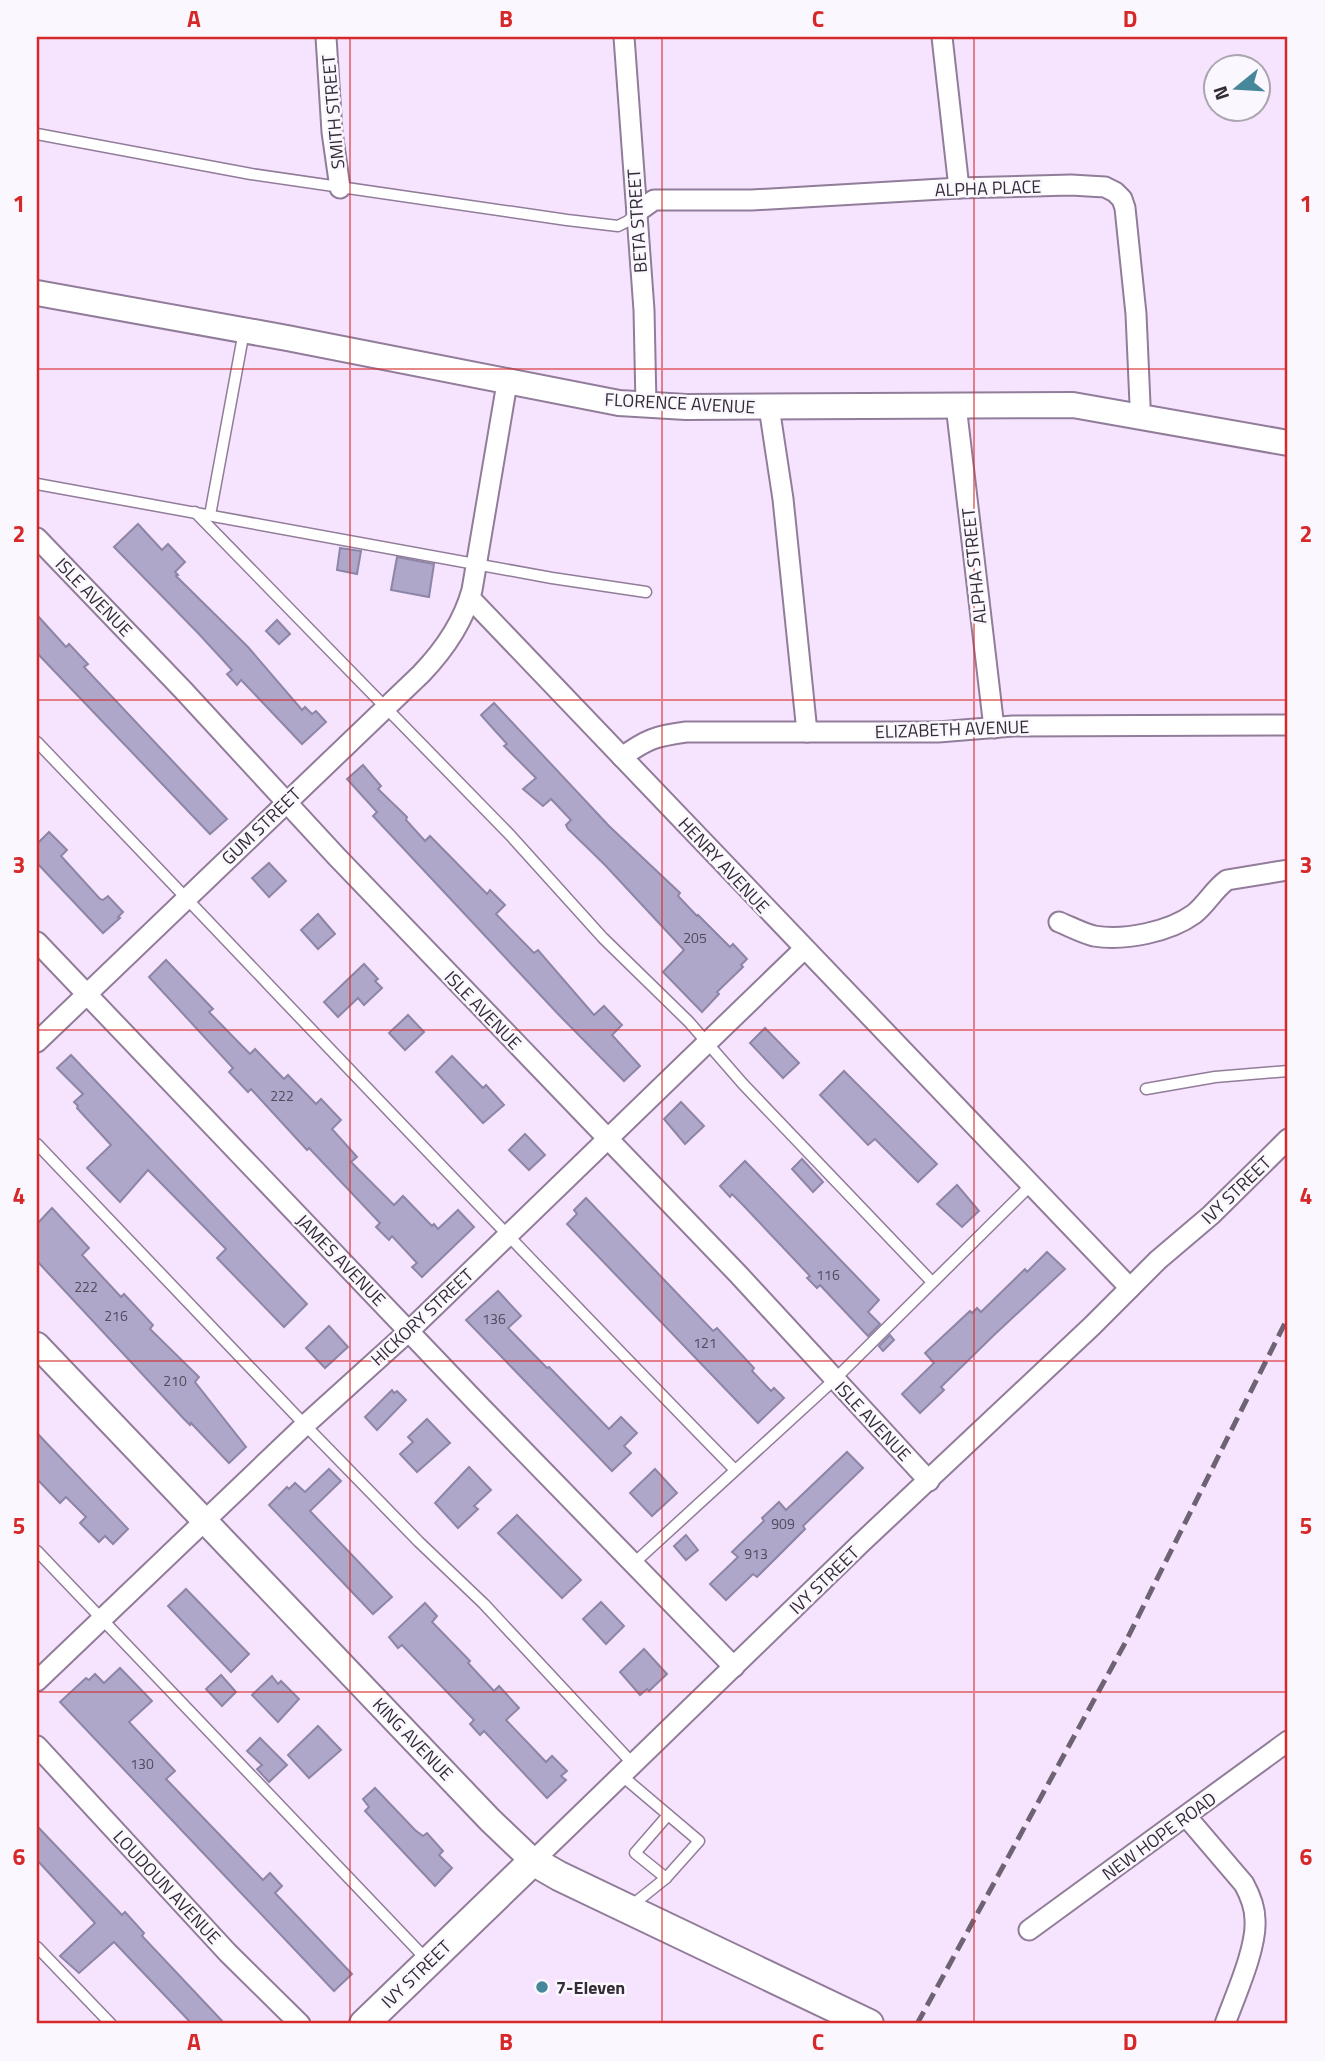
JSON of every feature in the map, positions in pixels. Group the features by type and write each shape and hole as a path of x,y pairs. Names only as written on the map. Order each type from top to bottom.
{"main road":[{"name":"KING AVENUE","path":"533,1861 627,1909 869,2024"},
{"name":"IVY STREET","path":"364,2024 533,1861"}],"street":[{"name":"SMITH STREET","path":"326,37 332,132 340,188"},
{"name":"BETA STREET","path":"624,37 644,310 646,405"},
{"path":"942,37 959,188"},
{"name":"ALPHA PLACE","path":"637,212 654,200 752,200 959,188 1071,185 1105,187 1122,199 1125,208 1136,314 1139,416"},
{"name":"FLORENCE AVENUE","path":"37,293 619,403 769,407 1073,405 1288,443"},
{"path":"470,598 508,383"},
{"name":"ALPHA STREET","path":"956,405 994,727"},
{"path":"769,407 783,499 807,732"},
{"name":"ISLE AVENUE","path":"37,538 606,1139 738,1274 929,1481"},
{"name":"GUM STREET","path":"37,1042 421,674 443,649 463,618 470,598"},
{"name":"HENRY AVENUE","path":"470,598 1130,1288"},
{"name":"ELIZABETH AVENUE","path":"622,757 657,736 676,734 937,732 994,727 1288,725"},
{"path":"1059,922 1096,936 1138,934 1166,927 1191,916 1208,903 1220,885 1227,880 1288,870"},
{"name":"JAMES AVENUE","path":"37,942 733,1667"},
{"name":"HICKORY STREET","path":"37,1681 305,1425 409,1331 804,949"},
{"name":"IVY STREET","path":"533,1861 1288,1139"},
{"name":"KING AVENUE","path":"37,1345 490,1820 533,1861"},
{"name":"NEW HOPE ROAD","path":"1029,1930 1288,1741"},
{"name":"LOUDOUN AVENUE","path":"37,1746 228,1953 300,2024"},
{"path":"1186,1815 1244,1884 1251,1896 1255,1917 1252,1944 1225,2024"}],"lane":[{"path":"37,134 251,174 618,226 637,212"},
{"path":"210,515 244,330"},
{"path":"37,484 552,578 646,592"},
{"path":"195,512 511,836 603,938 689,1022 743,1084 932,1282"},
{"path":"37,742 735,1470"},
{"path":"1146,1088 1215,1077 1288,1071"},
{"path":"37,1144 305,1425 419,1542 484,1604 627,1770 668,1815 699,1841 666,1878 627,1909"},
{"path":"633,1564 834,1380 1031,1185"},
{"path":"37,1551 429,1961"},
{"path":"666,1878 635,1853 668,1815"},
{"path":"37,1947 111,2024"}],"building":[{"path":"138,524 162,550 168,544 185,562 175,572 178,575 176,576 248,647 302,710 305,707 312,714 316,711 326,722 302,744 241,680 237,685 227,674 232,670 114,547"},
{"path":"340,548 361,551 357,574 337,570"},
{"path":"397,557 434,564 429,597 391,590"},
{"path":"37,615 66,647 69,644 88,664 84,667 227,819 210,834 37,653"},
{"path":"277,620 290,634 279,644 266,631"},
{"path":"494,703 609,826 680,893 678,896 697,916 730,947 733,944 747,959 741,965 743,967 717,992 719,994 702,1012 663,972 684,950 568,829 566,825 571,820 551,799 543,806 523,789 536,778 504,746 507,744 481,715"},
{"path":"363,765 381,786 378,789 407,817 406,820 425,841 430,836 487,894 490,890 505,905 496,914 534,953 538,950 594,1015 604,1006 622,1025 612,1035 640,1066 624,1081 373,816 377,812 347,779"},
{"path":"49,832 67,850 61,856 100,899 108,896 123,912 103,933 37,863 37,844"},
{"path":"269,863 286,881 269,897 252,878"},
{"path":"318,914 335,934 318,949 301,930"},
{"path":"166,960 213,1009 209,1012 250,1054 255,1049 284,1079 288,1075 316,1104 321,1099 341,1120 332,1129 357,1157 351,1162 394,1205 403,1196 438,1229 458,1210 474,1227 422,1277 412,1267 417,1263 392,1236 389,1240 376,1227 380,1223 309,1148 307,1150 251,1089 248,1092 229,1072 233,1068 149,977"},
{"path":"364,964 378,979 375,981 382,988 364,1005 358,998 338,1017 324,1002"},
{"path":"408,1015 424,1032 405,1050 389,1033"},
{"path":"765,1028 799,1063 783,1078 750,1043"},
{"path":"71,1055 307,1304 284,1327 217,1258 226,1249 148,1170 120,1202 87,1168 111,1145 77,1108 74,1102 83,1094 57,1068"},
{"path":"452,1056 483,1088 486,1085 504,1105 483,1123 436,1072"},
{"path":"844,1071 937,1164 918,1182 875,1139 868,1145 820,1095"},
{"path":"681,1102 704,1126 685,1144 664,1119"},
{"path":"525,1134 545,1155 529,1170 509,1150"},
{"path":"802,1159 823,1182 813,1192 792,1169"},
{"path":"745,1161 879,1300 868,1312 880,1324 868,1336 820,1285 817,1288 807,1278 810,1276 742,1204 732,1194 730,1197 720,1186"},
{"path":"957,1185 979,1211 962,1227 937,1204"},
{"path":"586,1198 713,1331 717,1328 771,1391 774,1388 784,1398 758,1423 567,1224 577,1214 574,1210"},
{"path":"52,1208 89,1248 82,1255 121,1297 124,1294 153,1325 150,1329 199,1377 195,1382 246,1447 229,1463 184,1419 37,1261 37,1224"},
{"path":"1047,1252 1065,1269 941,1387 944,1390 920,1413 902,1394 934,1363 925,1353 970,1311 972,1313 977,1308 981,1312 1025,1269 1027,1272"},
{"path":"498,1291 521,1316 508,1328 547,1368 549,1367 609,1429 621,1417 637,1433 624,1446 631,1453 612,1471 466,1320"},
{"path":"329,1326 348,1347 325,1368 306,1348"},
{"path":"890,1335 894,1340 883,1351 879,1346"},
{"path":"392,1390 406,1400 377,1430 365,1417"},
{"path":"427,1419 450,1443 417,1472 400,1454 413,1442 408,1437"},
{"path":"37,1433 128,1529 113,1544 105,1536 99,1542 80,1523 86,1517 66,1497 60,1503 37,1479"},
{"path":"847,1452 863,1468 803,1526 805,1529 757,1577 753,1574 726,1600 710,1584 738,1557 732,1552 779,1502 786,1510"},
{"path":"469,1467 491,1490 474,1506 478,1509 458,1528 435,1503"},
{"path":"329,1469 341,1481 310,1511 392,1597 373,1614 269,1505 287,1487 289,1489 295,1483 305,1492"},
{"path":"655,1469 677,1493 652,1516 630,1493"},
{"path":"517,1515 581,1580 562,1598 498,1533"},
{"path":"686,1535 698,1550 686,1560 674,1546"},
{"path":"186,1589 249,1654 231,1672 168,1606"},
{"path":"601,1602 624,1626 606,1644 583,1619"},
{"path":"425,1603 437,1616 432,1622 470,1661 468,1663 494,1691 499,1686 519,1708 506,1720 546,1762 552,1756 567,1771 561,1776 566,1780 547,1798 484,1731 480,1735 470,1724 474,1720 402,1645 398,1648 389,1637"},
{"path":"644,1649 667,1674 649,1691 647,1689 640,1695 620,1672"},
{"path":"120,1668 152,1701 129,1722 175,1771 166,1779 263,1880 270,1873 282,1886 275,1893 352,1974 334,1991 60,1702 86,1678 89,1680 95,1674 104,1683"},
{"path":"221,1675 236,1692 222,1706 206,1689"},
{"path":"272,1676 278,1684 281,1681 299,1699 278,1722 252,1695"},
{"path":"318,1726 341,1750 309,1778 288,1755"},
{"path":"260,1738 287,1765 269,1782 257,1769 262,1765 247,1751"},
{"path":"375,1788 415,1830 423,1836 427,1833 443,1851 439,1855 452,1868 435,1886 365,1811 369,1807 363,1799"},
{"path":"37,1826 122,1915 125,1912 144,1933 142,1936 225,2024 192,2024 114,1942 79,1973 60,1956 95,1923 37,1860"}],"railway":[{"path":"917,2024 1124,1645 1288,1317"}],"place":[{"name":"7-Eleven","path":"542,1987"}]}
